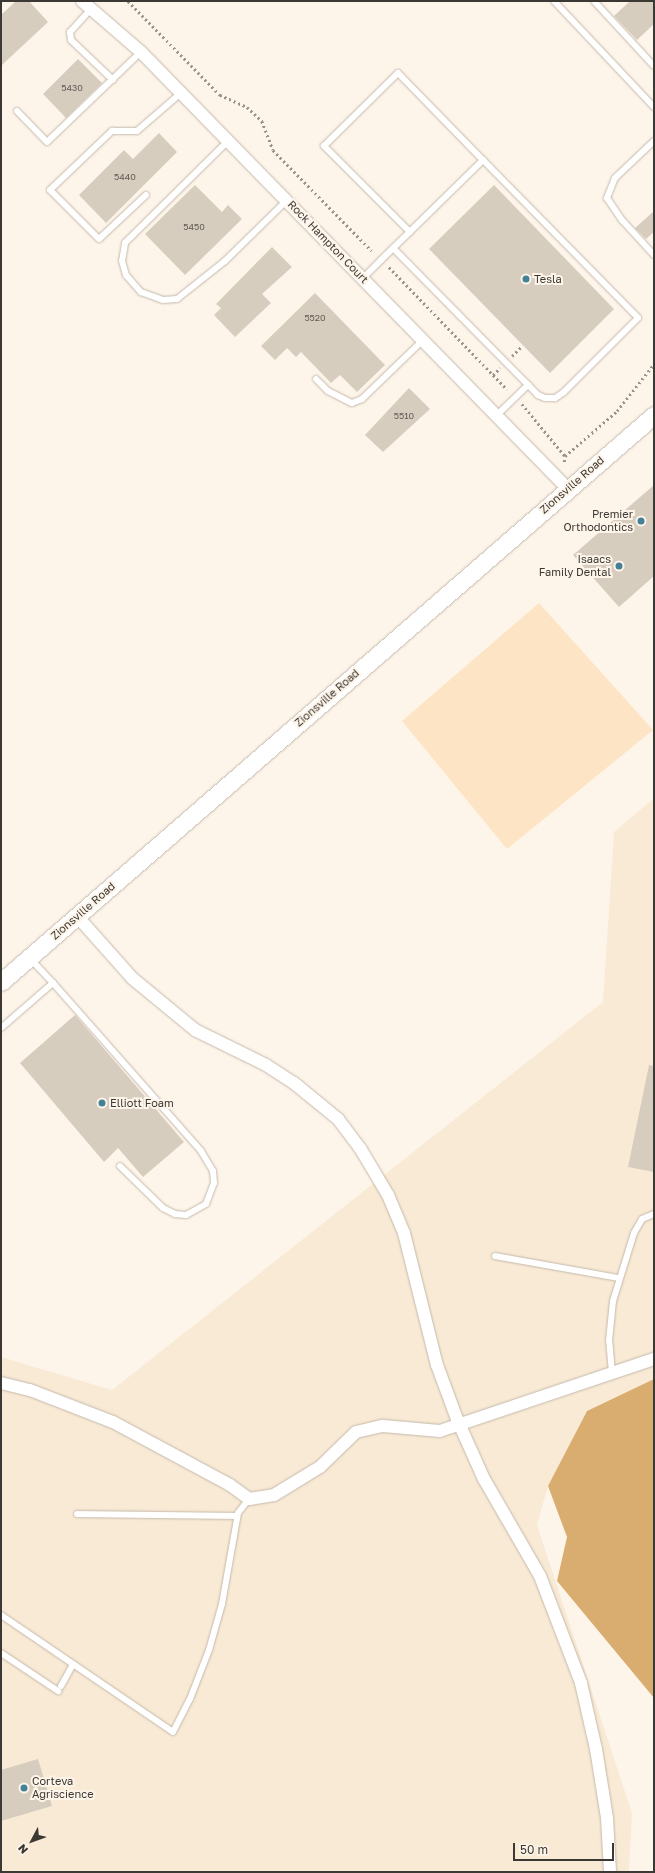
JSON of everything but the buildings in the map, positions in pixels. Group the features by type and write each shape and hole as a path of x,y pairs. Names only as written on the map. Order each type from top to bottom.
{"main road":[{"name":"Zionsville Road","path":"1,982 654,415"}],"street":[{"name":"Rock Hampton Court","path":"82,1 90,10 141,52 229,140 568,489"},
{"path":"77,916 132,978 195,1030 266,1065 294,1082 338,1118 360,1148 388,1195 404,1233 436,1365 484,1479 540,1576 581,1683 596,1749 607,1818 610,1872"},
{"path":"1,1383 30,1390 113,1422 230,1486 249,1499 274,1495 320,1467 356,1432 383,1426 440,1431 654,1359"}],"lane":[{"path":"554,1 654,107"},
{"path":"594,1 654,66"},
{"path":"90,10 70,32 71,40 113,80"},
{"path":"18,111 47,142 141,52"},
{"path":"394,248 538,395 545,398 555,398 638,318 398,73 324,146 410,232"},
{"path":"146,195 99,238 50,190 112,131 137,131 181,93"},
{"path":"229,140 125,243 122,261 126,275 141,292 163,300 177,299 225,261 287,200"},
{"path":"654,141 615,178 607,198 622,220 654,255"},
{"path":"363,278 483,160"},
{"path":"316,379 328,391 352,404 362,399 423,340"},
{"path":"496,416 528,385"},
{"path":"29,957 201,1151 213,1171 214,1183 206,1204 186,1215 175,1214 163,1208 120,1166"},
{"path":"1,1028 52,983"},
{"path":"612,1373 609,1341 613,1301 619,1278 634,1233 642,1219 654,1214"},
{"path":"495,1256 619,1278"},
{"path":"1,1615 173,1732 190,1698 209,1650 222,1604 237,1516 249,1499"},
{"path":"77,1514 237,1516"},
{"path":"1,1653 58,1691"},
{"path":"61,1686 73,1664"}],"path":[{"path":"128,1 220,94 247,107 262,121 273,150 372,251"},
{"path":"389,267 507,388"},
{"path":"564,462 565,456 618,411 654,364"},
{"path":"493,375 500,368"},
{"path":"522,404 565,456"}],"shaded area":[{"path":"539,603 653,730 507,849 402,721"},
{"path":"654,798 654,1379 587,1411 548,1486 537,1525 632,1813 629,1872 1,1872 1,1357 112,1390 603,1002 614,832"},
{"path":"654,1379 654,1698 557,1581 567,1537 548,1486 587,1411"}],"place":[{"name":"Tesla","path":"526,279"},
{"name":"Premier Orthodontics","path":"641,521"},
{"name":"Isaacs Family Dental","path":"619,566"},
{"name":"Elliott Foam","path":"102,1103"},
{"name":"Corteva Agriscience","path":"24,1788"}]}
